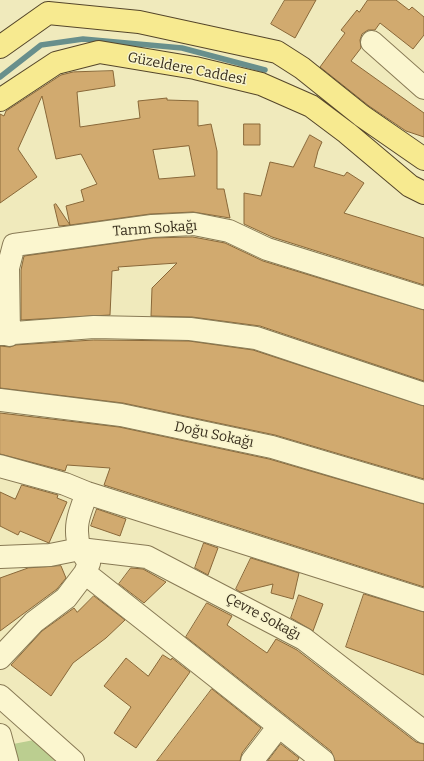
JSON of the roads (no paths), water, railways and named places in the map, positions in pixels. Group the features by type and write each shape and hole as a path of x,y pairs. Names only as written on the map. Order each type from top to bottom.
{"main road":[{"path":"0,48 49,7 138,22 277,52 302,68 362,116 424,159"},
{"name":"Güzeldere Caddesi","path":"0,100 56,63 99,52 194,68 261,84 311,106 410,186 424,193"},
{"path":"261,84 272,79 278,72 280,64 277,52"}],"street":[{"path":"372,42 424,88"},
{"name":"Tarım Sokağı","path":"4,335 8,268 14,245 152,226 194,224 229,231 267,249 424,298"},
{"path":"4,335 94,327 190,329 256,338 424,394"},
{"name":"Doğu Sokağı","path":"0,400 121,415 272,447 424,492"},
{"path":"0,466 65,484 87,493 424,600"},
{"path":"0,658 34,622 66,598 85,573 89,562 80,549 76,536 77,519 87,493"},
{"name":"Çevre Sokağı","path":"0,557 50,555 80,549 146,558 297,635 424,732"},
{"path":"85,573 323,761"},
{"path":"0,696 73,761"},
{"path":"252,761 278,726"},
{"path":"0,735 7,761"}],"waterway":[{"path":"0,77 41,45 83,39 182,48 265,70"}]}
